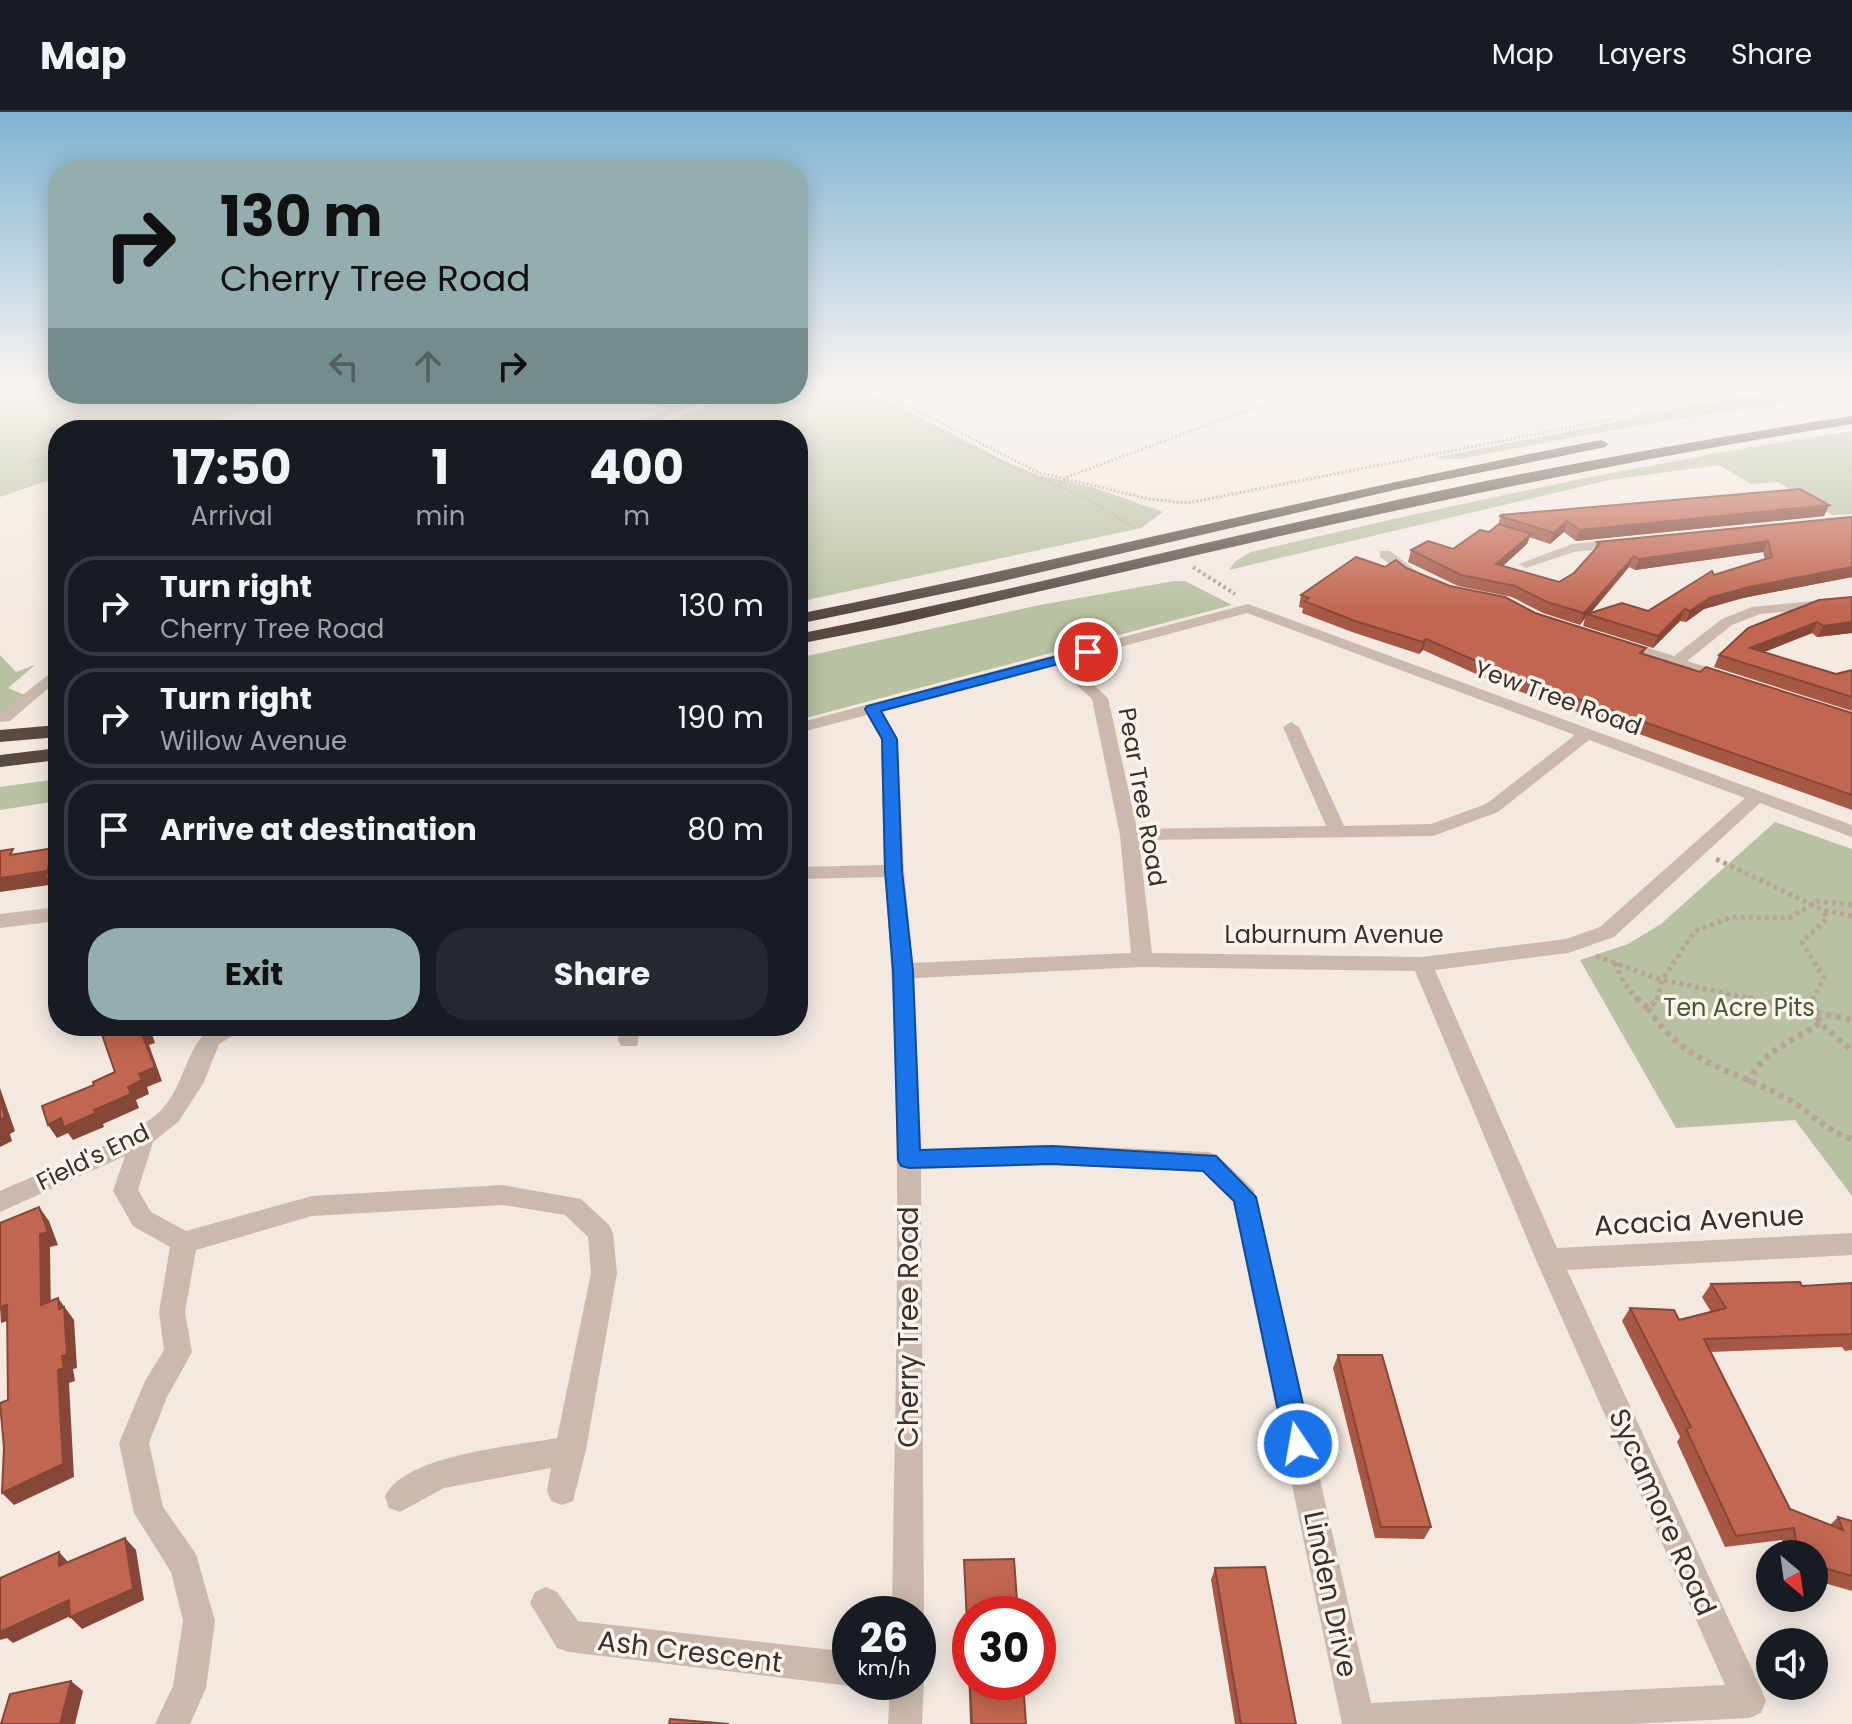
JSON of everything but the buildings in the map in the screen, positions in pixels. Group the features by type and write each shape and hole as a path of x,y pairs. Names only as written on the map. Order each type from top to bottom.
{"highway":[{"path":"808,617 1500,463"},
{"path":"808,637 910,617 1471,487 1591,463"},
{"path":"2,727 48,730"},
{"path":"0,761 48,755"}],"street":[{"path":"1526,564 1572,548 1635,542"},
{"path":"1385,554 1409,573 1424,579"},
{"path":"1676,662 1727,622 1757,610 1852,601"},
{"path":"808,725 1058,660 1242,602"},
{"name":"Yew Tree Road","path":"1242,602 1585,735 1852,831"},
{"path":"1606,640 1735,681"},
{"name":"Pear Tree Road","path":"1058,660 1100,698 1129,835 1142,960"},
{"path":"2,727 48,682"},
{"name":"Cherry Tree Road","path":"872,709 889,739 894,871 903,971 909,1160 908,1596"},
{"path":"1291,727 1337,830"},
{"path":"1129,835 1433,830 1492,808 1585,735"},
{"name":"Laburnum Avenue","path":"903,971 1142,960 1422,964 1568,946 1607,932 1758,796"},
{"path":"808,873 894,871"},
{"path":"0,921 48,915"},
{"name":"Sycamore Road","path":"1359,1723 1749,1701 1549,1260 1422,964"},
{"name":"Field's End","path":"0,1202 143,1137 171,1115 193,1082 204,1036"},
{"path":"143,1137 125,1191 142,1219 184,1242 312,1206 503,1195 572,1206 600,1233 604,1273 562,1490"},
{"name":"Linden Drive","path":"909,1160 1052,1155 1208,1162 1245,1197 1359,1723"},
{"path":"172,1724 189,1688 199,1621 185,1565 149,1513 134,1443 155,1390 178,1352 172,1312 184,1242"},
{"name":"Acacia Avenue","path":"1549,1260 1852,1244"},
{"path":"400,1497 439,1474 571,1450"},
{"name":"Ash Crescent","path":"546,1603 569,1636 832,1667"},
{"path":"905,1724 906,1700"}],"path":[{"path":"15,467 36,463"},
{"path":"1003,463 1098,504 1138,530"},
{"path":"1017,463 1037,472 1067,477 1148,500 1201,502 1397,463"},
{"path":"1057,487 1067,477 1104,463"},
{"path":"1203,574 1242,602"},
{"path":"1697,850 1823,910 1852,916"},
{"path":"1648,1008 1660,998 1662,980 1695,931 1731,917 1789,918 1807,902 1821,898 1852,905"},
{"path":"1823,910 1827,919 1802,942 1824,978 1812,999 1820,1023 1852,1051"},
{"path":"1568,946 1662,980 1852,1020"},
{"path":"1615,963 1619,977 1632,996 1648,1008 1657,1026 1678,1046 1704,1063 1782,1096 1812,1113 1838,1136 1852,1139"},
{"path":"1748,1083 1753,1067 1769,1052 1820,1023"}],"green space":[{"path":"0,463 48,463 48,480 0,497"},
{"path":"808,463 1009,463 1038,475 1092,487 1163,512 1141,528 808,600"},
{"path":"1667,463 1852,463 1852,514 1832,515 1778,482 1751,484 1719,465 1609,480 1229,570 1236,561 1251,552"},
{"path":"1185,581 1232,605 808,717 808,656 1040,605"},
{"path":"0,655 16,672 35,665 8,688 25,695 0,717"},
{"path":"48,780 48,803 0,810 0,787"},
{"name":"Ten Acre Pits","path":"1775,822 1852,849 1852,1196 1795,1120 1676,1128 1580,960 1628,944 1661,924"}],"route":[{"path":"1088,652 872,709 889,739 894,871 903,971 909,1160 1052,1155 1208,1162 1245,1197 1298,1444"}]}
